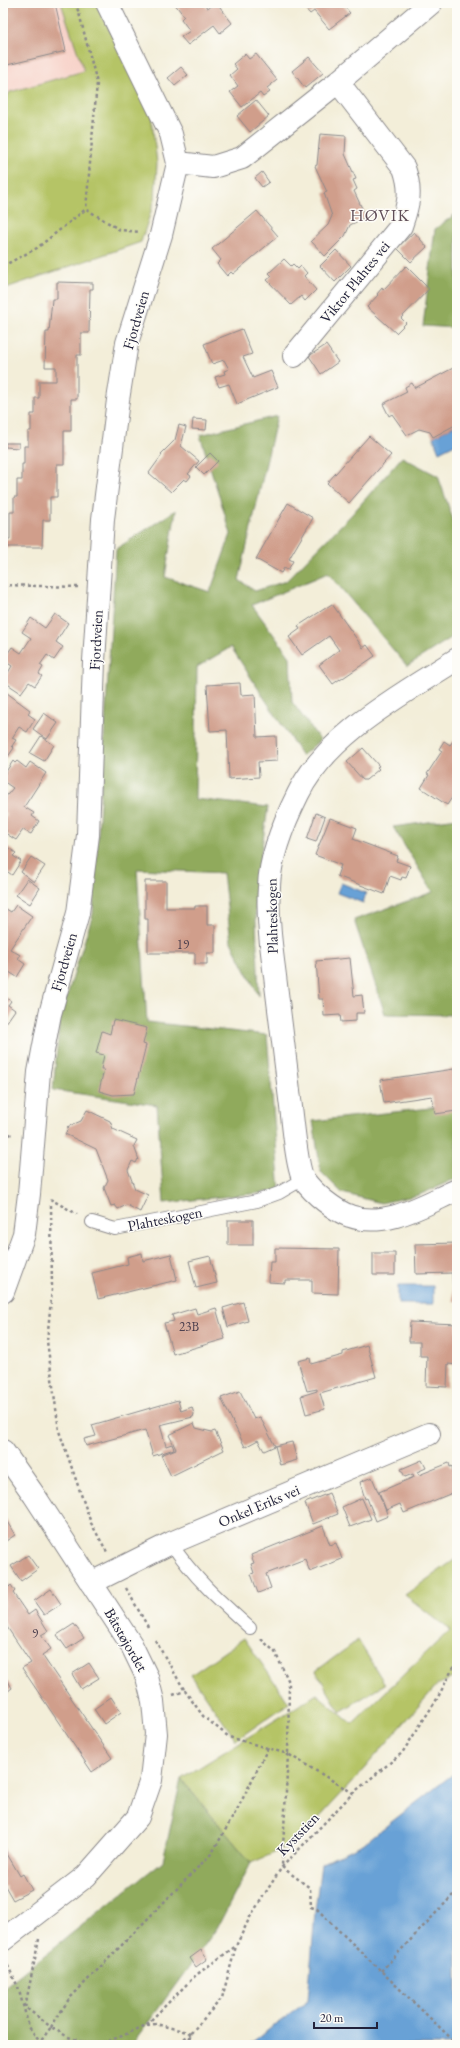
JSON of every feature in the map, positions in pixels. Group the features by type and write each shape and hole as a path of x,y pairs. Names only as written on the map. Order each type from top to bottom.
{"street":[{"name":"Fjordveien","path":"3,1292 24,1234 40,1072 50,1014 78,913 88,835 94,661 103,519 118,400 127,343 161,235 178,163 171,134 107,3"},
{"path":"178,163 213,167 242,158 338,82 431,3"},
{"name":"Viktor Plahtes vei","path":"294,356 400,226 408,205 409,184 404,168 338,82"},
{"name":"Plahteskogen","path":"303,1179 296,1146 271,944 269,885 278,844 299,792 319,761 359,724 457,659"},
{"path":"303,1179 321,1198 350,1216 378,1220 404,1213 457,1190"},
{"name":"Onkel Eriks vei","path":"91,1583 171,1543 429,1434"},
{"name":"Båtstøjordet","path":"3,1451 34,1495 131,1644 147,1677 153,1701 156,1734 151,1780 138,1817 86,1876 3,1940"}],"lane":[{"name":"Plahteskogen","path":"92,1222 115,1229 199,1213 257,1201 279,1193 303,1179"},
{"path":"171,1543 181,1558 207,1589 250,1628"}],"path":[{"path":"3,266 37,248 86,209 97,83 79,13 75,3"},
{"path":"86,209 120,230 161,235"},
{"path":"3,585 99,588"},
{"path":"29,1194 51,1199 92,1222"},
{"path":"51,1199 52,1289 47,1341 59,1431 91,1524 174,1675 203,1716 229,1737 288,1754 353,1793"},
{"path":"250,1628 275,1652 289,1682 288,1754 282,1867 310,1888 311,1907 317,1910 457,2044"},
{"name":"Kyststien","path":"188,2045 191,2033 222,1998 236,1946 250,1918 282,1867 353,1793 402,1753 437,1699 457,1660"},
{"path":"153,1701 185,1691"},
{"path":"39,2044 69,1999 212,1853 238,1808 268,1748"},
{"path":"381,1971 454,1894 457,1898"},
{"path":"25,2007 39,1941 40,1912"},
{"path":"97,2045 122,2036 146,2024 196,1975 236,1946"},
{"path":"3,1956 18,1987 25,2007 29,2027 39,2044 42,2045"},
{"path":"25,2007 51,2027 68,2037 90,2045"},
{"path":"146,2024 156,2024 191,2033"},
{"path":"174,2045 191,2033"}],"shaded area":[{"path":"3,3 61,3 84,71 10,92 3,103"}],"green space":[{"path":"61,3 96,3 151,113 157,163 155,199 141,242 3,289 3,103 10,92 84,71"},
{"path":"457,213 457,328 423,326 435,229"},
{"path":"277,416 239,580 255,591 286,581 353,513 402,457 438,476 457,531 457,634 407,666 328,573 252,605 290,657 292,702 320,740 302,756 231,647 197,667 195,799 268,807 255,894 259,996 231,942 223,873 137,869 147,1022 267,1035 280,1191 164,1203 157,1105 53,1090 60,1018 93,914 116,549 176,510 165,577 210,592 231,534 200,435"},
{"path":"457,818 457,1015 385,1014 354,920 433,892 393,827"},
{"path":"457,1105 457,1178 419,1195 381,1203 342,1193 321,1172 313,1121"},
{"path":"457,1558 457,1676 437,1685 356,1778 295,1844 251,1863 181,1779 317,1694 352,1724 450,1630 405,1595"},
{"path":"244,1638 289,1703 236,1740 191,1675"},
{"path":"358,1640 385,1684 340,1712 316,1671"},
{"path":"181,1779 251,1863 217,1928 132,2045 3,2045 3,1988 163,1861"}],"water":[{"path":"457,424 457,443 439,452 433,437"},
{"path":"341,883 366,893 363,903 337,893"},
{"path":"398,1286 433,1286 433,1304 398,1304"},
{"path":"457,1771 457,2045 248,2045 308,2001 315,1911 321,1864 363,1844"}],"building":[{"path":"3,3 55,3 66,51 3,66"},
{"path":"174,3 204,3 207,8 217,3 232,23 220,33 214,25 188,45 181,37 190,31 181,19 184,16"},
{"path":"304,3 344,3 342,4 350,13 329,29 314,11 310,14 302,5"},
{"path":"245,54 249,59 256,54 277,80 267,88 270,92 263,97 260,93 242,107 230,92 238,86 230,75 237,69 233,64"},
{"path":"309,57 323,73 305,88 292,71"},
{"path":"181,67 188,75 175,86 168,78"},
{"path":"256,100 269,116 250,132 237,116"},
{"path":"320,134 346,136 345,154 356,179 353,180 357,189 354,191 366,217 350,225 345,236 325,256 311,241 328,225 332,216 324,193 327,192 315,166 317,165"},
{"path":"262,172 269,182 262,187 255,178"},
{"path":"257,211 278,236 233,274 231,272 227,276 217,264 221,260 212,249"},
{"path":"414,232 427,247 411,262 397,248"},
{"path":"336,250 351,266 335,282 320,266"},
{"path":"284,259 291,266 293,264 298,269 301,266 307,273 304,276 316,290 305,301 301,296 291,305 267,280 272,276 269,273"},
{"path":"406,266 429,289 401,318 406,323 396,333 367,307 382,288 383,290"},
{"path":"57,282 93,283 93,289 90,289 89,333 81,333 81,355 77,355 77,399 71,399 71,431 64,431 64,464 57,464 57,497 50,497 50,520 43,520 42,547 4,547 5,539 10,539 10,512 14,512 14,497 17,497 17,480 22,480 24,446 28,446 28,431 31,431 31,414 35,414 35,398 39,398 39,381 56,381 56,367 45,367 46,332 49,332 52,299 57,299"},
{"path":"242,329 252,354 243,357 253,378 271,371 278,387 237,404 229,384 219,387 215,377 225,374 224,371 229,369 224,360 212,364 204,344"},
{"path":"326,345 338,362 321,374 309,356"},
{"path":"457,366 457,424 433,437 430,432 419,429 407,435 392,414 389,416 383,404 407,392 405,387 412,383 415,388"},
{"path":"193,419 207,420 206,430 192,429"},
{"path":"179,425 186,427 181,446 199,461 188,474 191,476 187,481 184,479 171,492 149,473 162,455 161,454 175,440"},
{"path":"369,436 391,455 349,503 327,483"},
{"path":"5,443 19,443 19,448 5,447"},
{"path":"210,453 218,461 204,475 196,467"},
{"path":"288,503 313,518 289,559 293,561 288,570 284,568 281,573 256,559"},
{"path":"332,604 363,648 367,645 375,656 333,684 319,665 339,650 329,636 302,655 289,637 300,629 298,626"},
{"path":"55,614 68,623 56,642 63,647 54,660 47,655 40,665 43,667 39,674 42,676 35,686 29,682 21,693 3,681 12,666 3,660 12,647 21,653 31,638 22,632 31,618 45,628"},
{"path":"240,683 241,695 255,694 257,737 276,736 277,761 258,762 259,777 229,779 227,730 210,731 207,685"},
{"path":"3,690 30,710 28,714 35,719 27,732 19,727 12,738 16,740 12,746 14,748 7,758 3,755"},
{"path":"44,713 58,723 47,739 33,729"},
{"path":"41,736 54,745 44,761 30,753"},
{"path":"444,741 450,745 453,741 457,744 457,790 447,805 421,788 429,775 427,774 442,751 439,749"},
{"path":"363,748 379,766 377,767 379,769 366,780 363,780 347,762"},
{"path":"13,761 15,763 17,761 26,768 30,762 46,773 24,807 34,813 32,816 39,821 31,834 23,830 16,840 5,833 7,831 3,829 3,820 7,814 3,811 3,800 13,788 3,781 3,776"},
{"path":"316,813 325,817 316,842 307,839"},
{"path":"330,818 357,828 353,839 398,856 396,861 410,866 406,878 402,877 401,880 390,876 384,894 337,876 341,865 315,855"},
{"path":"3,842 5,843 4,845 16,853 13,856 21,861 12,875 5,870 3,872"},
{"path":"31,857 45,866 34,882 21,872"},
{"path":"27,879 40,888 30,904 16,895"},
{"path":"145,881 166,881 166,908 195,908 195,906 207,906 207,925 215,925 215,953 207,953 207,964 195,964 195,953 148,953 148,919 145,919"},
{"path":"16,905 32,916 10,949 20,955 18,959 25,964 17,977 9,972 3,981 3,907 11,912"},
{"path":"350,958 354,996 362,995 364,1013 356,1013 356,1021 341,1022 340,1015 324,1016 323,999 319,999 316,961"},
{"path":"3,996 11,1001 8,1005 15,1010 6,1023 3,1021"},
{"path":"113,1020 147,1028 143,1044 146,1045 134,1094 113,1095 99,1091 104,1069 101,1069 104,1055 96,1053 102,1031 110,1034"},
{"path":"454,1069 457,1090 457,1111 435,1114 432,1096 384,1103 380,1080"},
{"path":"87,1110 110,1121 113,1129 137,1140 134,1146 139,1160 138,1159 136,1163 132,1161 128,1170 135,1189 148,1195 140,1212 127,1205 118,1209 115,1205 111,1206 104,1188 108,1180 96,1149 65,1134 69,1127 67,1127 81,1121"},
{"path":"228,1220 253,1220 253,1245 228,1245"},
{"path":"457,1243 457,1301 453,1301 452,1273 416,1274 415,1244"},
{"path":"275,1248 339,1249 338,1294 312,1293 312,1280 285,1280 285,1283 269,1282 270,1262 275,1262"},
{"path":"142,1253 143,1261 171,1254 177,1280 98,1299 92,1273 128,1264 127,1257"},
{"path":"373,1253 395,1253 395,1275 373,1275"},
{"path":"210,1256 217,1283 196,1288 189,1261"},
{"path":"243,1302 248,1321 228,1327 223,1308"},
{"path":"195,1308 197,1314 216,1308 225,1339 173,1354 164,1323 174,1321 172,1315"},
{"path":"410,1322 457,1324 457,1365 448,1364 447,1387 426,1386 427,1356 420,1356 420,1342 409,1342"},
{"path":"367,1345 376,1377 320,1393 325,1409 306,1414 301,1396 317,1391 317,1389 307,1391 298,1361 310,1358 311,1364 343,1355 343,1352"},
{"path":"240,1391 254,1419 260,1417 275,1446 264,1451 258,1440 245,1447 221,1398"},
{"path":"178,1400 181,1411 192,1407 194,1414 193,1417 160,1425 166,1446 172,1444 174,1449 153,1456 145,1430 86,1446 84,1439 96,1436 92,1425"},
{"path":"194,1423 196,1428 212,1432 215,1431 224,1450 171,1476 161,1455 176,1449 169,1435"},
{"path":"292,1442 297,1460 280,1465 275,1446"},
{"path":"422,1460 426,1468 417,1472 419,1475 449,1463 450,1467 452,1466 457,1491 404,1513 400,1504 386,1510 379,1492 414,1477 413,1474 405,1477 401,1469"},
{"path":"372,1477 388,1516 376,1521 367,1498 365,1499 360,1482"},
{"path":"329,1493 338,1514 313,1524 305,1503"},
{"path":"362,1498 371,1519 350,1527 342,1507"},
{"path":"6,1520 15,1535 3,1543 3,1522"},
{"path":"323,1526 330,1545 336,1543 342,1559 310,1572 305,1559 266,1574 271,1588 258,1593 251,1574 254,1573 251,1564 254,1563 251,1555"},
{"path":"28,1555 38,1569 21,1581 11,1566"},
{"path":"3,1577 9,1587 11,1585 15,1591 13,1593 28,1615 35,1610 48,1631 41,1635 51,1649 42,1655 112,1758 92,1772 22,1668 31,1663 3,1621"},
{"path":"51,1589 61,1604 44,1615 34,1601"},
{"path":"74,1624 84,1638 67,1649 57,1635"},
{"path":"89,1663 99,1678 81,1689 72,1674"},
{"path":"8,1681 12,1688 7,1692 3,1684"},
{"path":"111,1697 121,1712 104,1724 94,1709"},
{"path":"3,1847 20,1876 23,1874 32,1890 13,1900 5,1886 3,1887"},
{"path":"201,1950 207,1959 196,1967 190,1958"}],"district":[{"name":"HØVIK","path":"380,215"}]}
